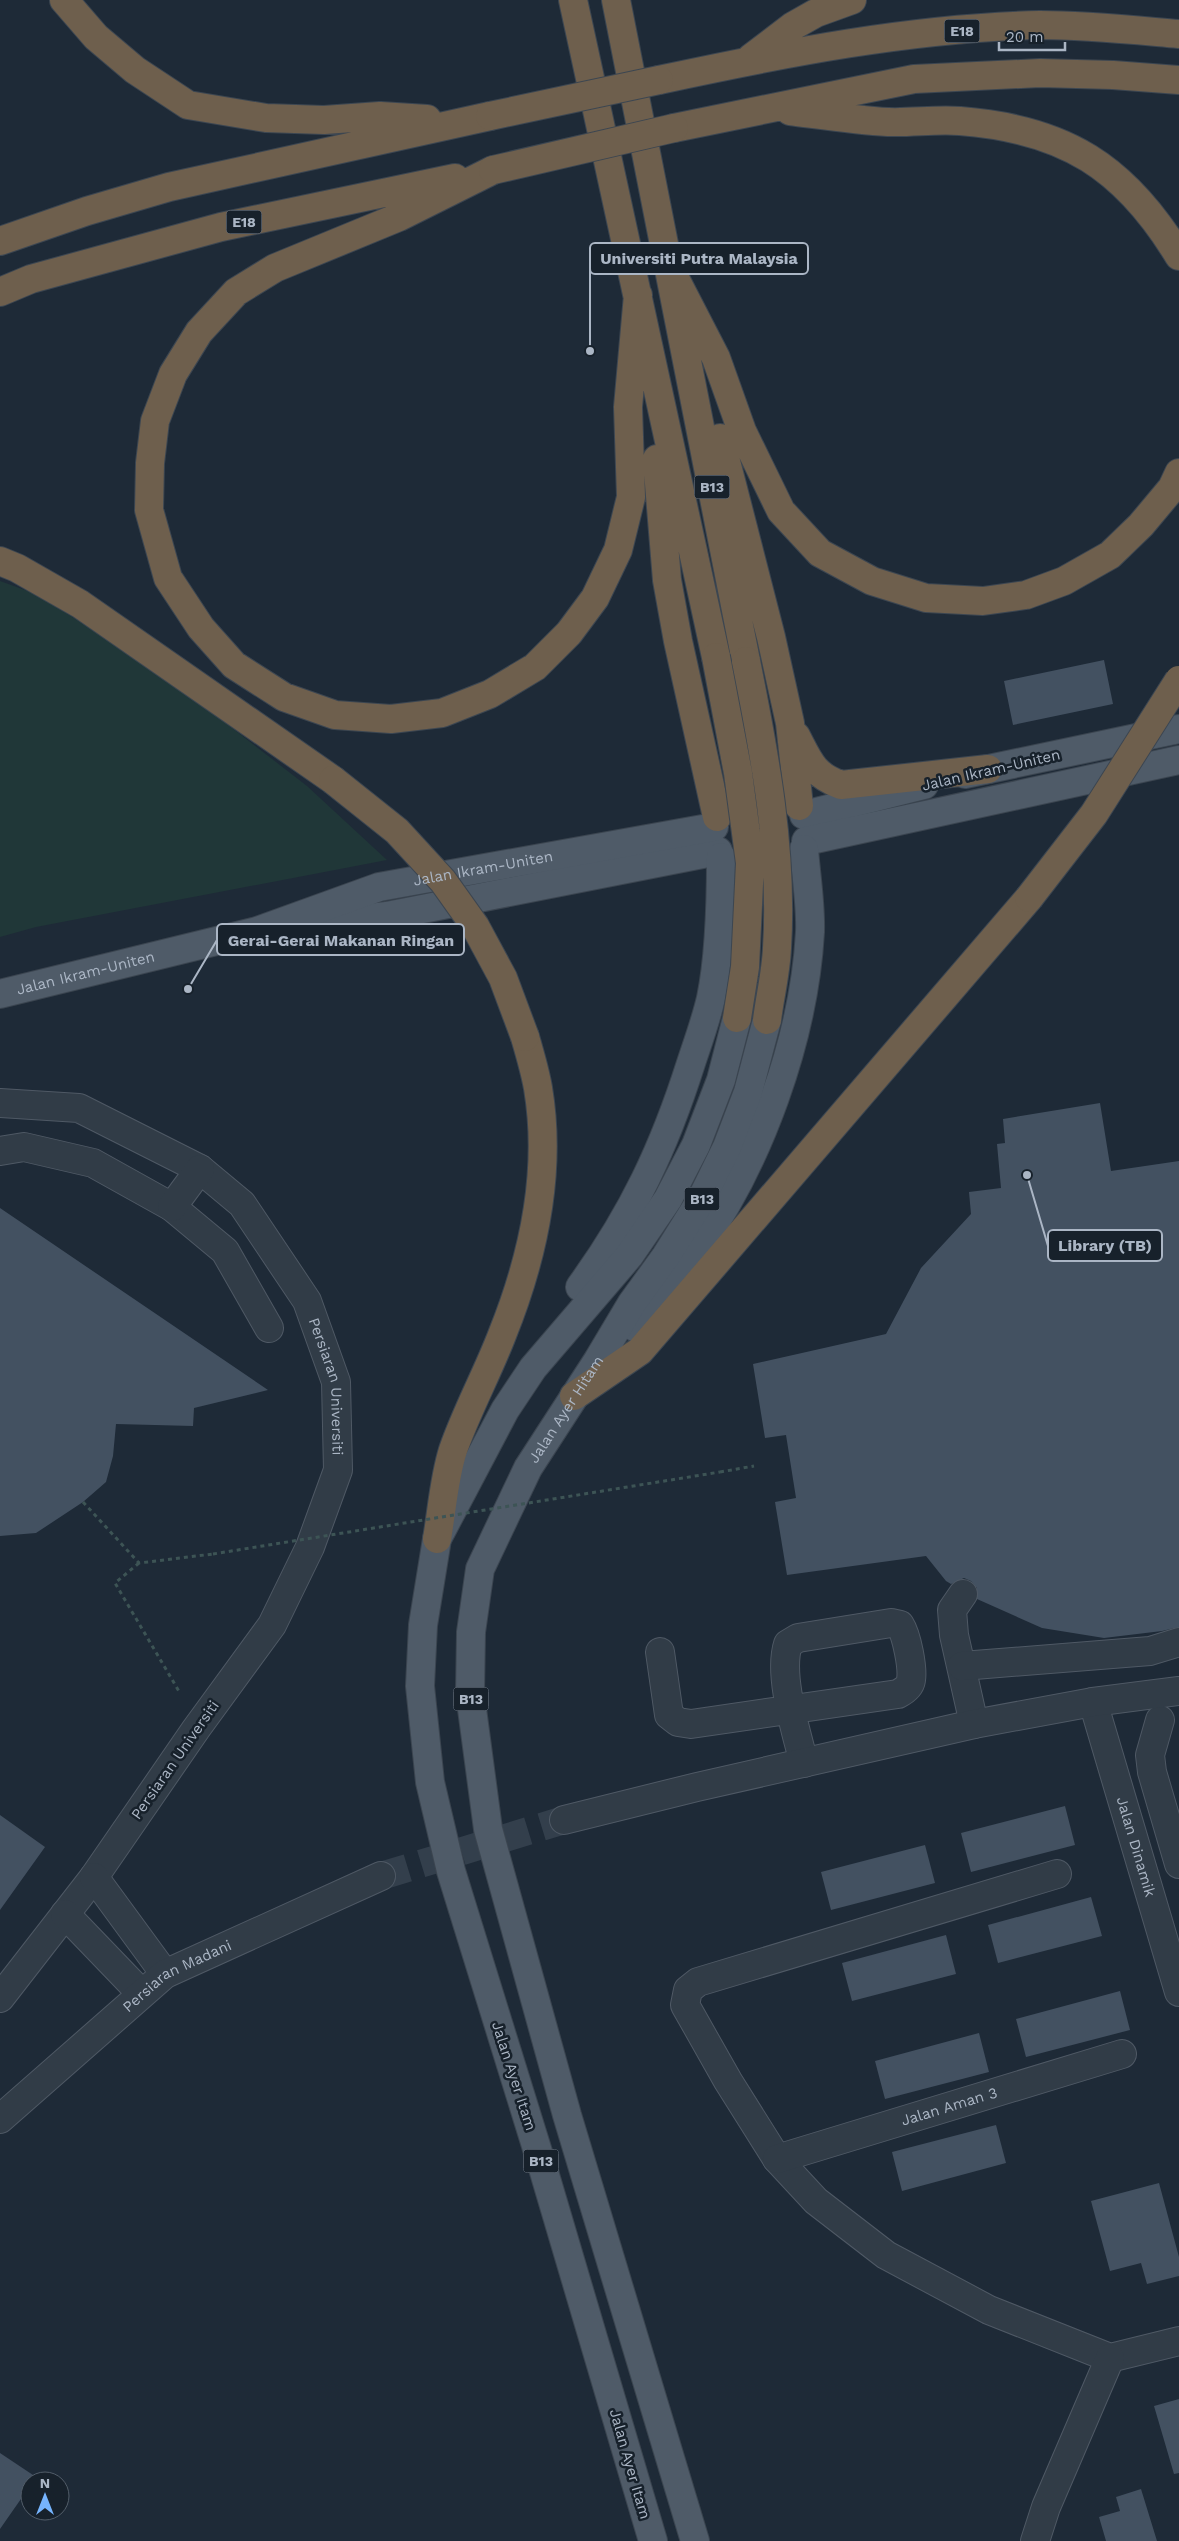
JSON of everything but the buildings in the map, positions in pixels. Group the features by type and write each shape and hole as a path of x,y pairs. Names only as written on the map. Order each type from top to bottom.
{"highway":[{"path":"64,0 96,37 122,59 188,105 266,118 324,120 380,116 464,120"},
{"path":"493,170 399,217 274,268 236,292 199,332 173,374 155,421 150,463 149,510 168,578 200,628 234,665 284,696 334,715 391,719 442,713 490,694 535,667 569,633 595,598 618,550 631,497 628,407 638,295 573,0"},
{"path":"616,0 678,314 699,358 771,637 790,723 803,828"},
{"path":"746,62 793,26 816,13 852,0"},
{"name":"E18","path":"0,241 87,211 169,187 464,120 746,62 860,41 936,32 1040,26 1113,28 1179,34"},
{"name":"E18","path":"0,292 30,279 221,227 493,170 764,108 914,79 1040,73 1113,75 1179,80"},
{"path":"764,108 889,122 960,121 1014,128 1064,143 1096,162 1136,195 1162,228 1179,256"},
{"path":"668,265 716,358 742,431 782,511 820,553 872,581 926,598 983,601 1026,595 1064,581 1110,555 1172,488 1179,473"},
{"name":"B13","path":"638,295 716,657 738,773 750,863 745,967 737,1018"},
{"name":"B13","path":"678,314 757,718 777,839 777,950 767,1020"},
{"path":"650,356 648,401 662,509 667,580 718,838"},
{"path":"0,561 17,568 80,604 333,780 397,831 443,881 474,926 503,978 525,1037 538,1088 543,1142 539,1206 524,1276 502,1337 473,1400 453,1452 437,1539"},
{"path":"574,1396 640,1351 1029,898 1094,814 1179,680"},
{"path":"790,723 813,768 824,779 842,784 988,769"}],"main road":[{"name":"Jalan Ikram-Uniten","path":"803,828 988,769 1179,729"},
{"name":"Jalan Ikram-Uniten","path":"803,828 1179,760"},
{"path":"559,1336 566,1306 610,1246 646,1182 672,1122 711,997 721,905 718,838 724,804 734,794 755,787 776,789 788,796 803,828 810,931 802,1005 786,1064 753,1150 725,1204 697,1250 628,1338 598,1360"},
{"path":"718,838 731,868 743,876 773,877 786,872 797,862 803,828"},
{"name":"Jalan Ikram-Uniten","path":"0,994 257,931 379,886 718,838"},
{"name":"B13","path":"437,1539 504,1410 533,1368 628,1256 668,1198 696,1145 717,1090 737,1018"},
{"name":"Jalan Ayer Hitam","path":"695,2541 570,2124 488,1829 470,1694 471,1632 480,1569 528,1468 598,1360 632,1303 666,1256 701,1200 727,1147 748,1092 767,1020"},
{"name":"Jalan Ayer Itam","path":"437,1539 423,1625 420,1686 430,1782 454,1880 542,2165 653,2541"}],"street":[{"name":"Persiaran Universiti","path":"0,1103 79,1108 200,1169 242,1204 307,1301 336,1382 338,1470 310,1547 272,1625 196,1729 94,1877 0,1998"},
{"path":"0,1151 24,1147 93,1163 172,1207 225,1251 269,1328"},
{"path":"172,1207 200,1169"},
{"path":"963,1594 952,1610 954,1635 974,1724"},
{"path":"660,1652 669,1715 678,1722 691,1724 791,1710 898,1694 907,1690 912,1681 905,1633 900,1625 892,1623 798,1638 788,1644 784,1656 791,1710 804,1763"},
{"path":"1150,1651 1179,1642"},
{"path":"962,1666 1150,1651 1179,1653"},
{"path":"564,1820 974,1724 1102,1701 1179,1691"},
{"path":"1102,1701 1169,1723 1150,1755 1152,1772 1179,1864"},
{"name":"Jalan Dinamik","path":"1102,1701 1179,1992"},
{"path":"1057,1874 698,1982 688,1990 685,2005 728,2081 777,2159 816,2201 886,2255 989,2310 1110,2358 1179,2341"},
{"name":"Persiaran Madani","path":"0,2119 141,1993 165,1974 381,1876"},
{"path":"94,1877 165,1974"},
{"path":"65,1914 141,1993"},
{"name":"Jalan Aman 3","path":"777,2159 1122,2054"},
{"path":"1035,2541 1046,2507 1110,2358"}],"path":[{"path":"180,1693 115,1583 139,1563 214,1554 754,1466"},
{"path":"84,1502 139,1563"}],"green space":[{"path":"0,581 36,594 161,673 307,786 387,860 36,927 0,937"}],"tunnel":[{"path":"381,1876 564,1820"}],"place":[{"name":"Universiti Putra Malaysia","path":"590,351"},
{"name":"Gerai-Gerai Makanan Ringan","path":"188,989"},
{"name":"Library (TB)","path":"1027,1175"}]}
